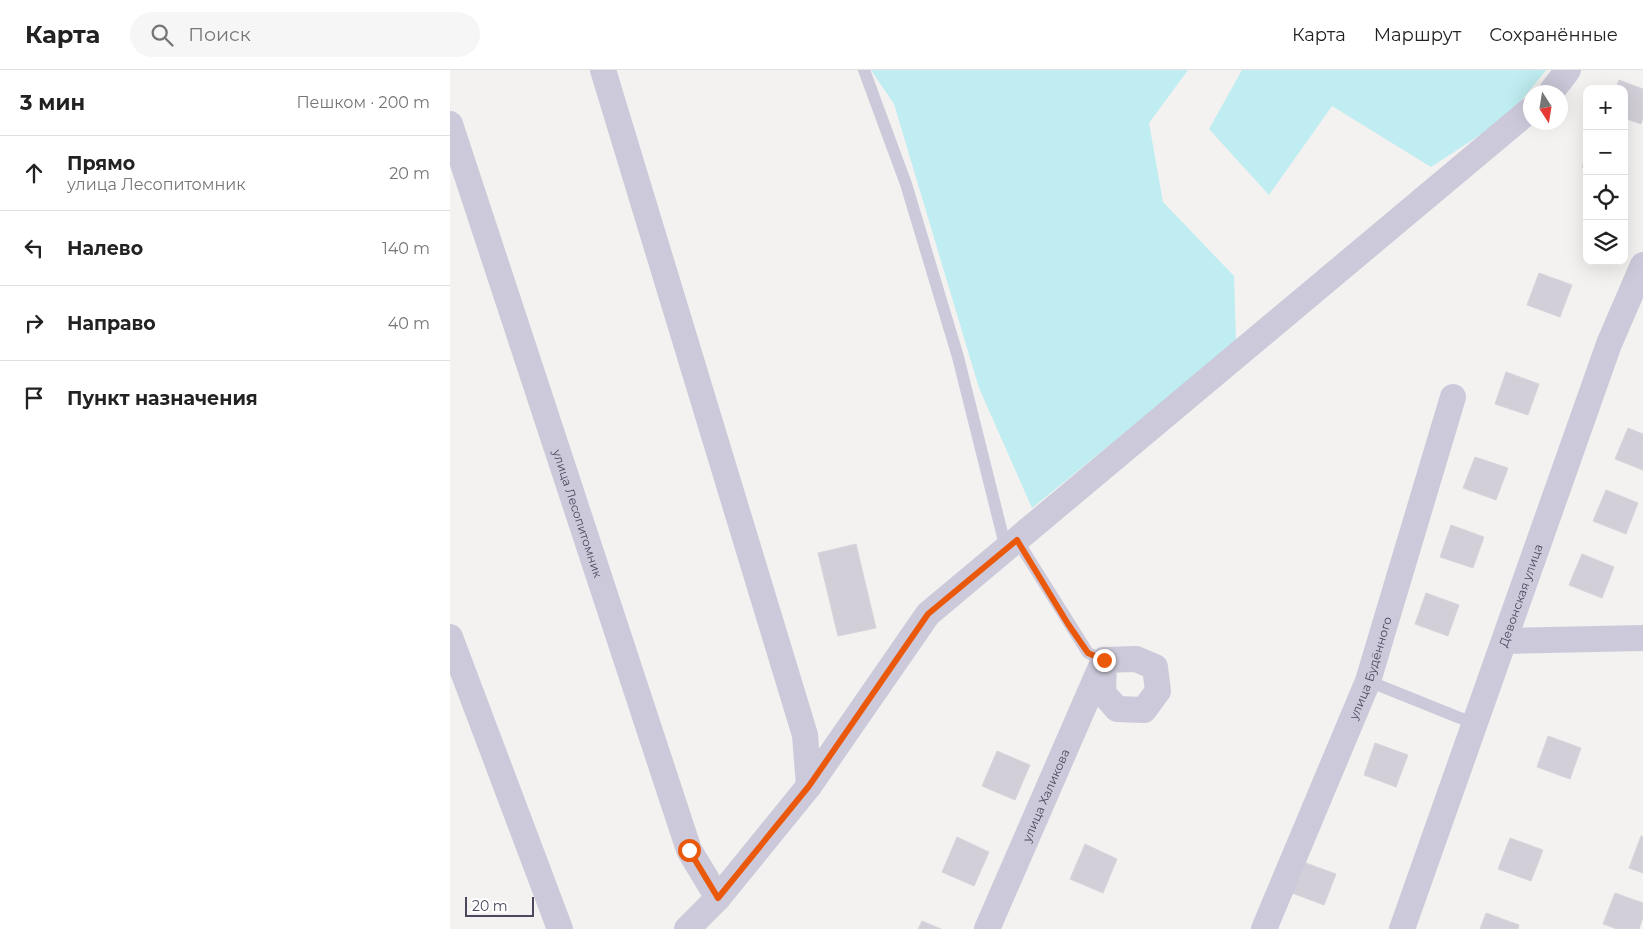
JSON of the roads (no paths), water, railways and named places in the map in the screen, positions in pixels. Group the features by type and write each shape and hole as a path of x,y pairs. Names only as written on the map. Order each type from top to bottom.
{"street":[{"path":"603,70 806,735 809,786"},
{"path":"1556,85 1568,70"},
{"path":"687,929 718,898 809,786 928,614 1523,116"},
{"name":"улица Лесопитомник","path":"450,124 689,850 718,898"},
{"name":"Девонская улица","path":"1402,929 1609,344 1643,265"},
{"name":"улица Будённого","path":"1264,929 1368,681 1453,397"},
{"path":"450,637 560,929"},
{"path":"1505,641 1643,638"},
{"name":"улица Халикова","path":"987,929 1104,660"}],"lane":[{"path":"864,70 906,184 1012,544 1088,653 1104,660"},
{"path":"1368,681 1475,724"}]}
